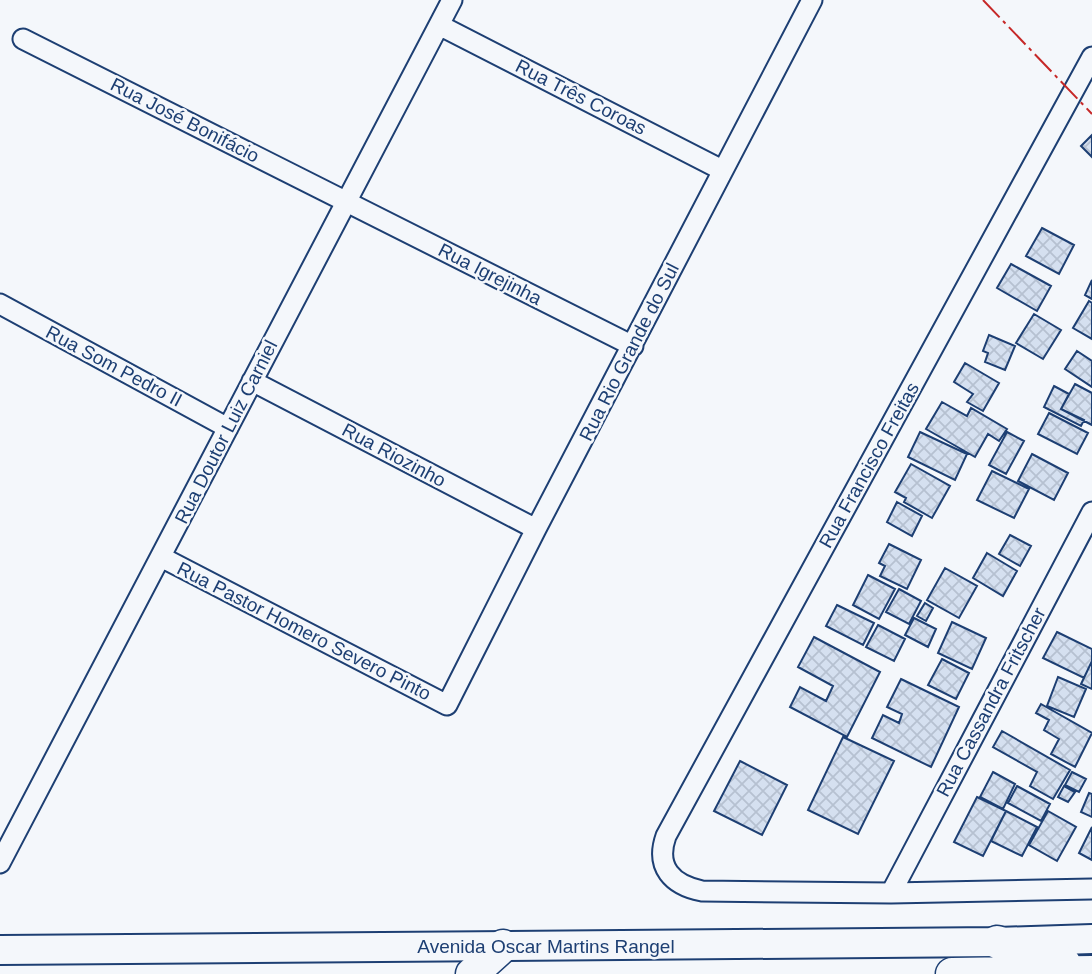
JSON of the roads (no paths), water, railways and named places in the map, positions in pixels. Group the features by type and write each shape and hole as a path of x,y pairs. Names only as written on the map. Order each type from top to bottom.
{"main road":[{"name":"Avenida Oscar Martins Rangel","path":"0,950 1092,939"},
{"path":"997,942 1092,972"},
{"path":"472,974 503,946"},
{"path":"952,974 1092,972"}],"street":[{"name":"Rua Doutor Luiz Carniel","path":"0,863 452,0"},
{"name":"Rua Rio Grande do Sul","path":"447,705 811,0"},
{"name":"Rua Três Coroas","path":"439,25 722,170"},
{"name":"Rua José Bonifácio","path":"23,39 347,201"},
{"name":"Rua Francisco Freitas","path":"891,893 702,891 687,888 670,875 662,862 661,849 1092,57"},
{"name":"Rua Igrejinha","path":"347,201 633,346"},
{"name":"Rua Som Pedro II","path":"0,304 228,428"},
{"name":"Rua Riozinho","path":"252,381 536,529"},
{"name":"Rua Cassandra Fritscher","path":"891,893 1092,512"},
{"name":"Rua Pastor Homero Severo Pinto","path":"161,557 447,705"},
{"path":"891,893 1092,889"}]}
